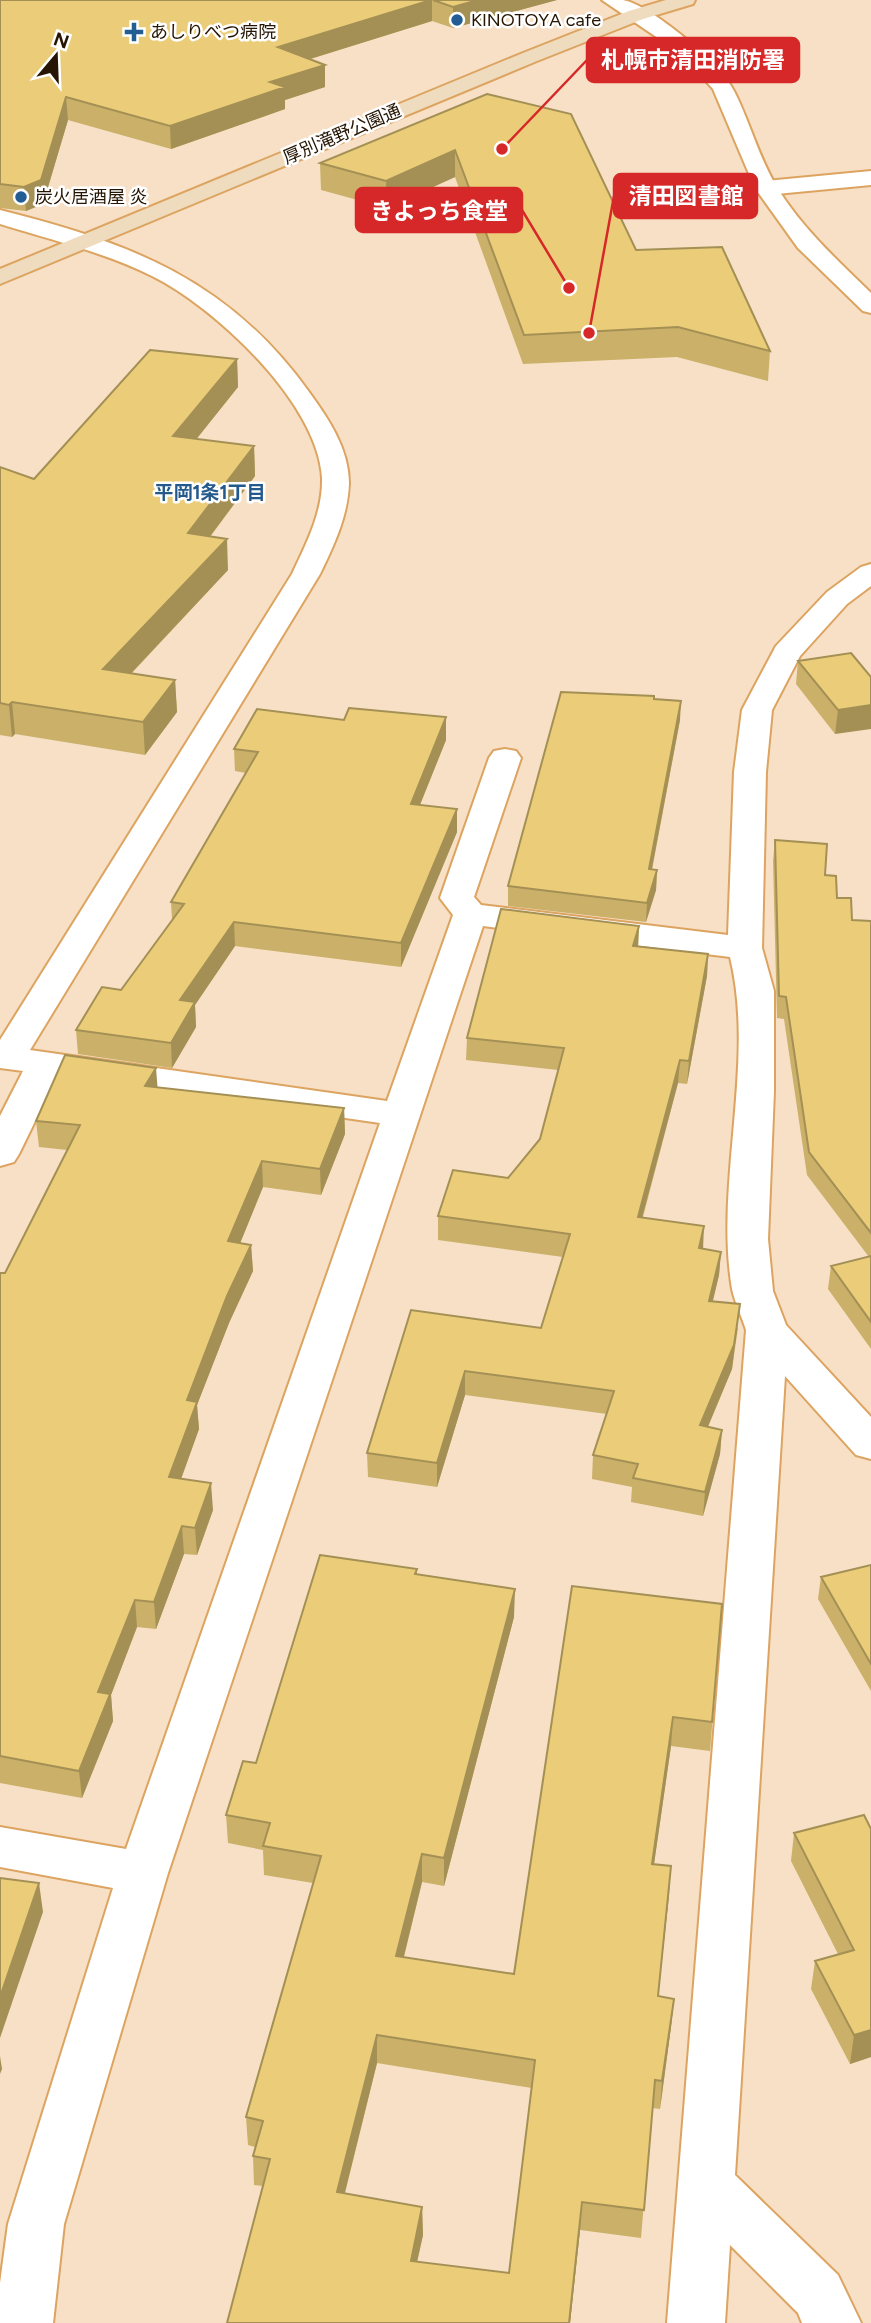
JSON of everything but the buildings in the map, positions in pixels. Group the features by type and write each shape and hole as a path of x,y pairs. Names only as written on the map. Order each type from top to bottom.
{"main road":[{"name":"厚別滝野公園通","path":"482,55 624,5 686,0"},
{"name":"厚別滝野公園通","path":"0,276 80,230 624,5"}],"street":[{"path":"624,5 702,61 723,88 766,188 806,243 871,306"},
{"path":"766,188 871,178"},
{"path":"0,217 34,237 80,230 163,272 234,322 298,393 330,447 335,469 335,494 326,533 306,574 4,1058 403,1115"},
{"path":"871,573 837,598 787,652 757,710 750,772 745,948 756,991 755,1091 748,1239 753,1291 767,1330 871,1444"},
{"path":"505,758 457,898 470,915 745,948"},
{"path":"24,2323 36,2224 143,1874 470,915"},
{"path":"0,1154 45,1064"},
{"path":"696,2323 767,1330"},
{"path":"0,1847 143,1874"},
{"path":"704,2182 818,2294 832,2323"}],"place":[{"name":"KINOTOYA cafe","path":"457,20"},
{"name":"あしりべつ病院","path":"134,32"},
{"name":"札幌市清田消防署","path":"502,149"},
{"name":"炭火居酒屋 炎","path":"21,197"},
{"name":"きよっち食堂","path":"569,288"},
{"name":"清田図書館","path":"589,333"}],"district":[{"name":"平岡1条1丁目","path":"210,492"}]}
